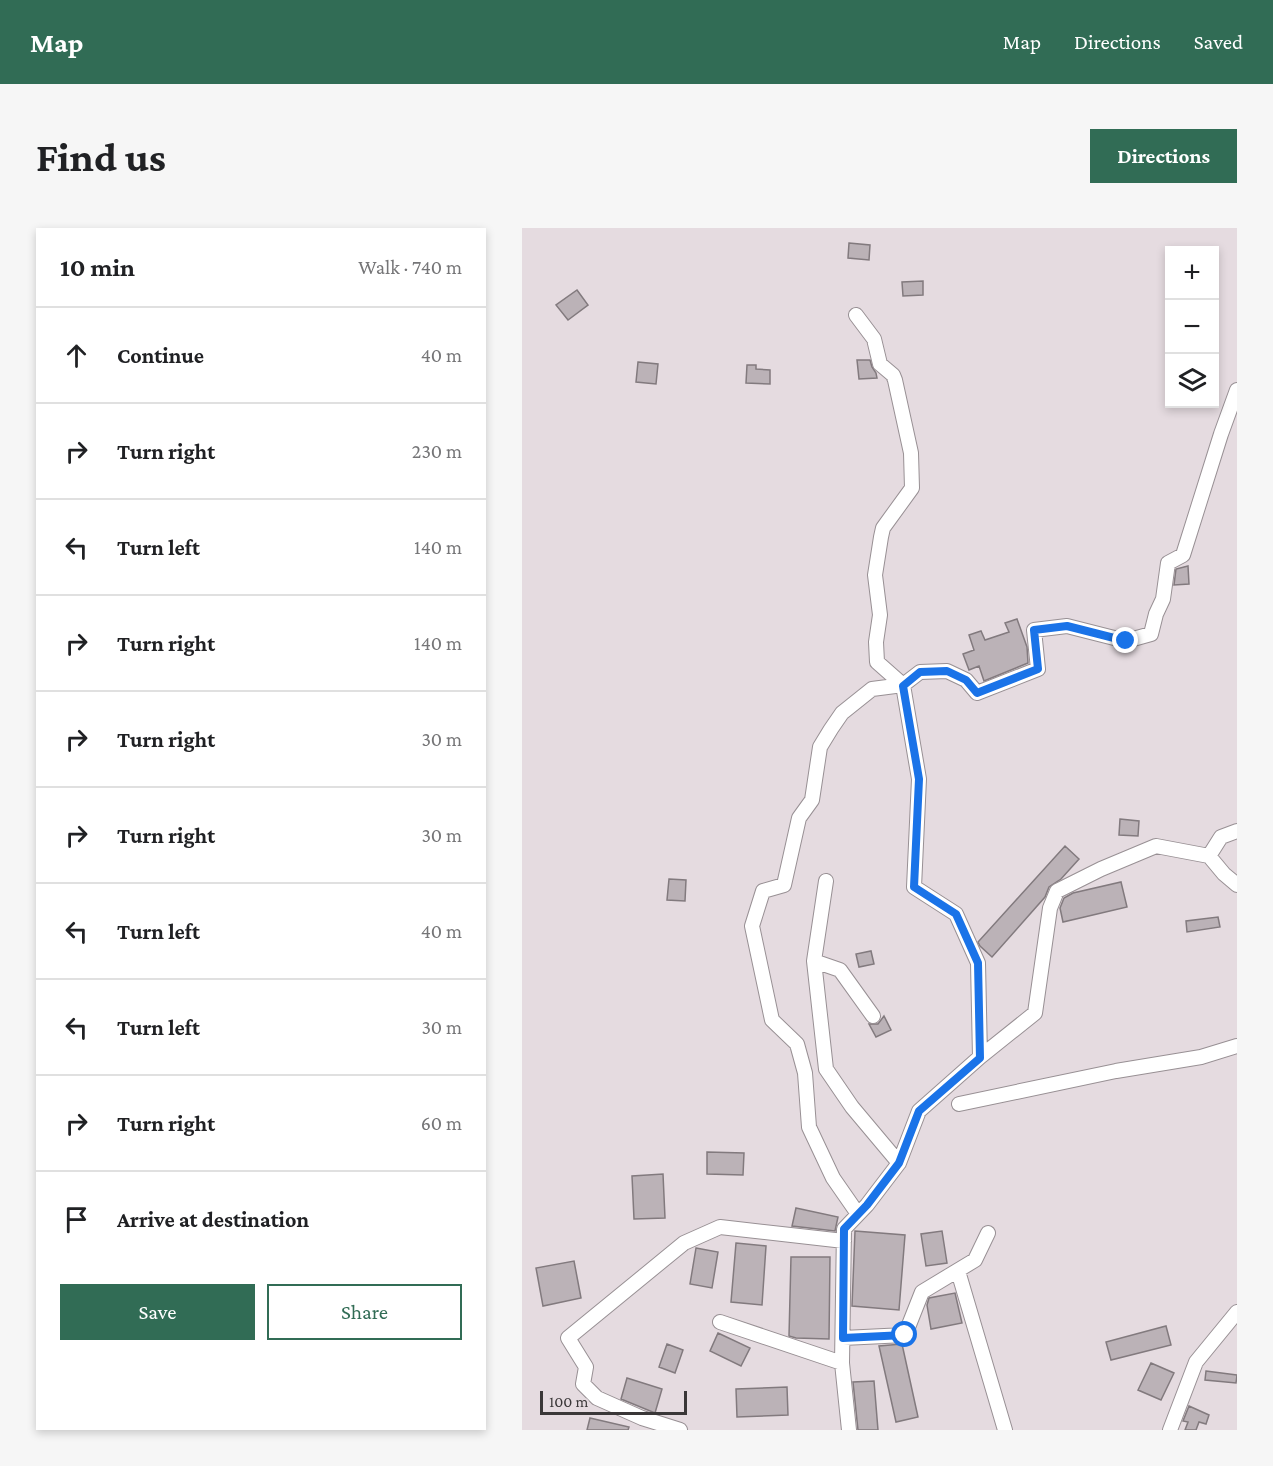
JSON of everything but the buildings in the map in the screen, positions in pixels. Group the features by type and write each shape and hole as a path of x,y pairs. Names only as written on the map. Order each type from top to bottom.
{"street":[{"path":"856,315 874,339 880,364 895,380 911,453 912,488 883,528 875,574 880,615 876,642 877,662 903,686 919,779 914,887 956,914 978,963 980,1058"},
{"path":"858,1214 833,1178 809,1127 805,1073 797,1044 772,1020 752,926 763,891 784,885 799,818 812,800 820,747 842,713 872,689 903,686 920,672 947,671 966,680 977,693 1038,669 1034,630 1067,626 1126,641 1151,634 1163,599 1168,562 1183,555 1237,390"},
{"path":"1209,856 1221,837 1237,831"},
{"path":"849,1430 842,1363 844,1229 899,1163 919,1111 1035,1013 1050,908 1057,891 1101,869 1156,846 1209,856 1237,885"},
{"path":"826,881 814,961 826,1069 852,1107 899,1163"},
{"path":"814,961 840,969 873,1016"},
{"path":"959,1104 1116,1071 1201,1057 1237,1046"},
{"path":"680,1430 642,1418 597,1398 584,1384 586,1367 568,1338 684,1243 720,1227 844,1241"},
{"path":"843,1338 905,1335 922,1292 975,1260 988,1233"},
{"path":"958,1271 1005,1430"},
{"path":"1170,1430 1196,1362 1237,1312"},
{"path":"720,1322 842,1363"}],"route":[{"path":"905,1335 843,1338 844,1229 867,1205 899,1163 919,1111 980,1058 978,963 956,914 914,887 919,779 903,686 920,672 947,671 966,680 977,693 1038,669 1034,630 1067,626 1126,641"}]}
